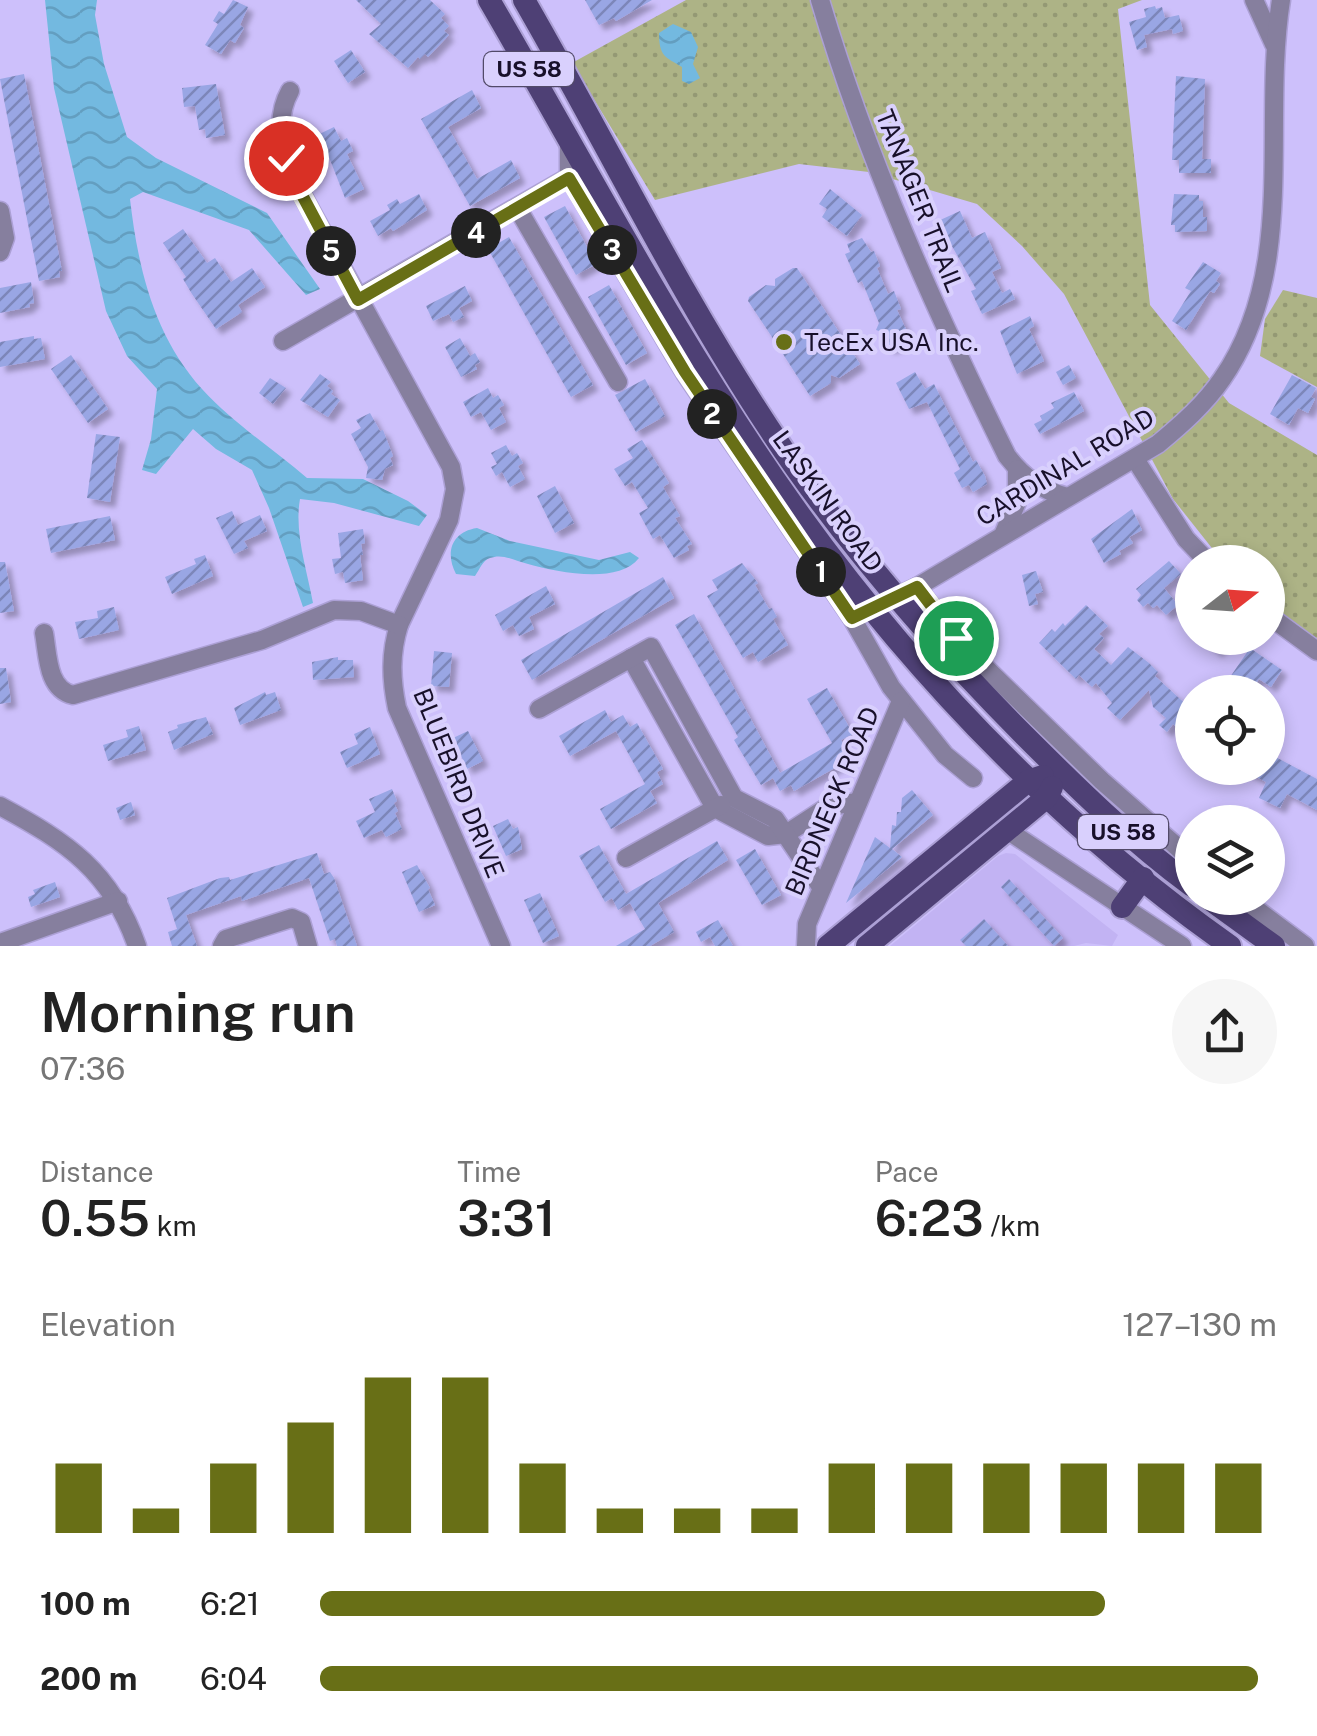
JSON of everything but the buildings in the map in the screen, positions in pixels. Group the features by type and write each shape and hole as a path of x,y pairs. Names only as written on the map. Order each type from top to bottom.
{"main road":[{"name":"LASKIN ROAD","path":"490,0 570,138 682,308 818,500 907,592 977,688 1068,763 1144,851 1175,874"},
{"name":"LASKIN ROAD","path":"524,0 682,308 677,341 794,506 862,614 1028,781 1221,943"},
{"path":"828,946 1028,781 1068,763"},
{"path":"867,946 1047,797 1068,763"},
{"path":"1122,906 1143,878"},
{"path":"1231,915 1274,946"}],"street":[{"name":"TANAGER TRAIL","path":"820,0 872,154 913,258 1007,456 1040,487 1067,497"},
{"path":"1254,0 1274,44"},
{"name":"CARDINAL ROAD","path":"907,592 1158,444 1188,418 1234,362 1258,306 1268,259 1274,44 1281,0"},
{"name":"BLUEBIRD DRIVE","path":"290,92 281,124 293,178 442,445 453,473 454,505 449,520 399,625 392,658 397,708 501,946"},
{"path":"570,138 569,178 677,341"},
{"path":"283,340 569,178"},
{"path":"518,209 618,382"},
{"path":"0,212 5,238 0,252"},
{"path":"1135,459 1192,545"},
{"path":"1004,533 1017,502 1017,469"},
{"path":"862,614 907,592"},
{"path":"44,634 54,684 65,694 73,694 262,640 334,610 361,611 399,625"},
{"name":"BIRDNECK ROAD","path":"806,946 807,924 901,701 875,661 862,614"},
{"path":"1285,627 1317,650"},
{"path":"540,709 650,647 734,798 774,818 822,887"},
{"path":"631,658 714,808 768,836 786,834 829,806 858,802"},
{"path":"901,701 945,755 973,778"},
{"name":"LASKIN ROAD","path":"1068,763 1175,847"},
{"path":"626,858 734,798"},
{"path":"0,806 74,850 107,884 137,946"},
{"path":"1007,830 1182,946"},
{"path":"0,943 118,901"},
{"path":"1264,915 1305,946"},
{"path":"222,946 226,939 296,919 308,946"}],"shaded area":[{"path":"1015,854 1118,935 1112,946 890,946 998,856"}],"green space":[{"path":"686,0 1142,0 1118,9 1150,305 1229,403 1317,455 1317,639 1285,615 1285,545 1210,545 1173,499 1064,294 1022,246 977,204 869,172 799,164 655,200 572,63"},
{"path":"1283,290 1317,298 1317,387 1260,356 1265,319"}],"water":[{"path":"45,0 97,0 95,15 104,64 127,137 156,158 267,213 320,289 306,295 249,230 143,192 130,199 151,300 185,368 226,413 307,478 363,479 427,515 419,526 334,503 300,499 300,538 313,603 303,607 252,470 216,449 193,429 156,474 142,470 151,439 157,389 127,356 106,311 54,88"},
{"path":"673,24 691,32 698,47 693,64 700,78 689,84 682,81 682,67 667,58 660,47 659,33"},
{"path":"477,528 510,541 599,560 630,552 639,558 617,571 586,574 495,557 485,561 475,576 456,574 451,559 453,545 461,534"}],"place":[{"name":"TecEx USA Inc.","path":"784,342"}],"route":[{"path":"286,158 358,300 569,178 728,439 792,526 852,618 917,587 956,638"}]}
